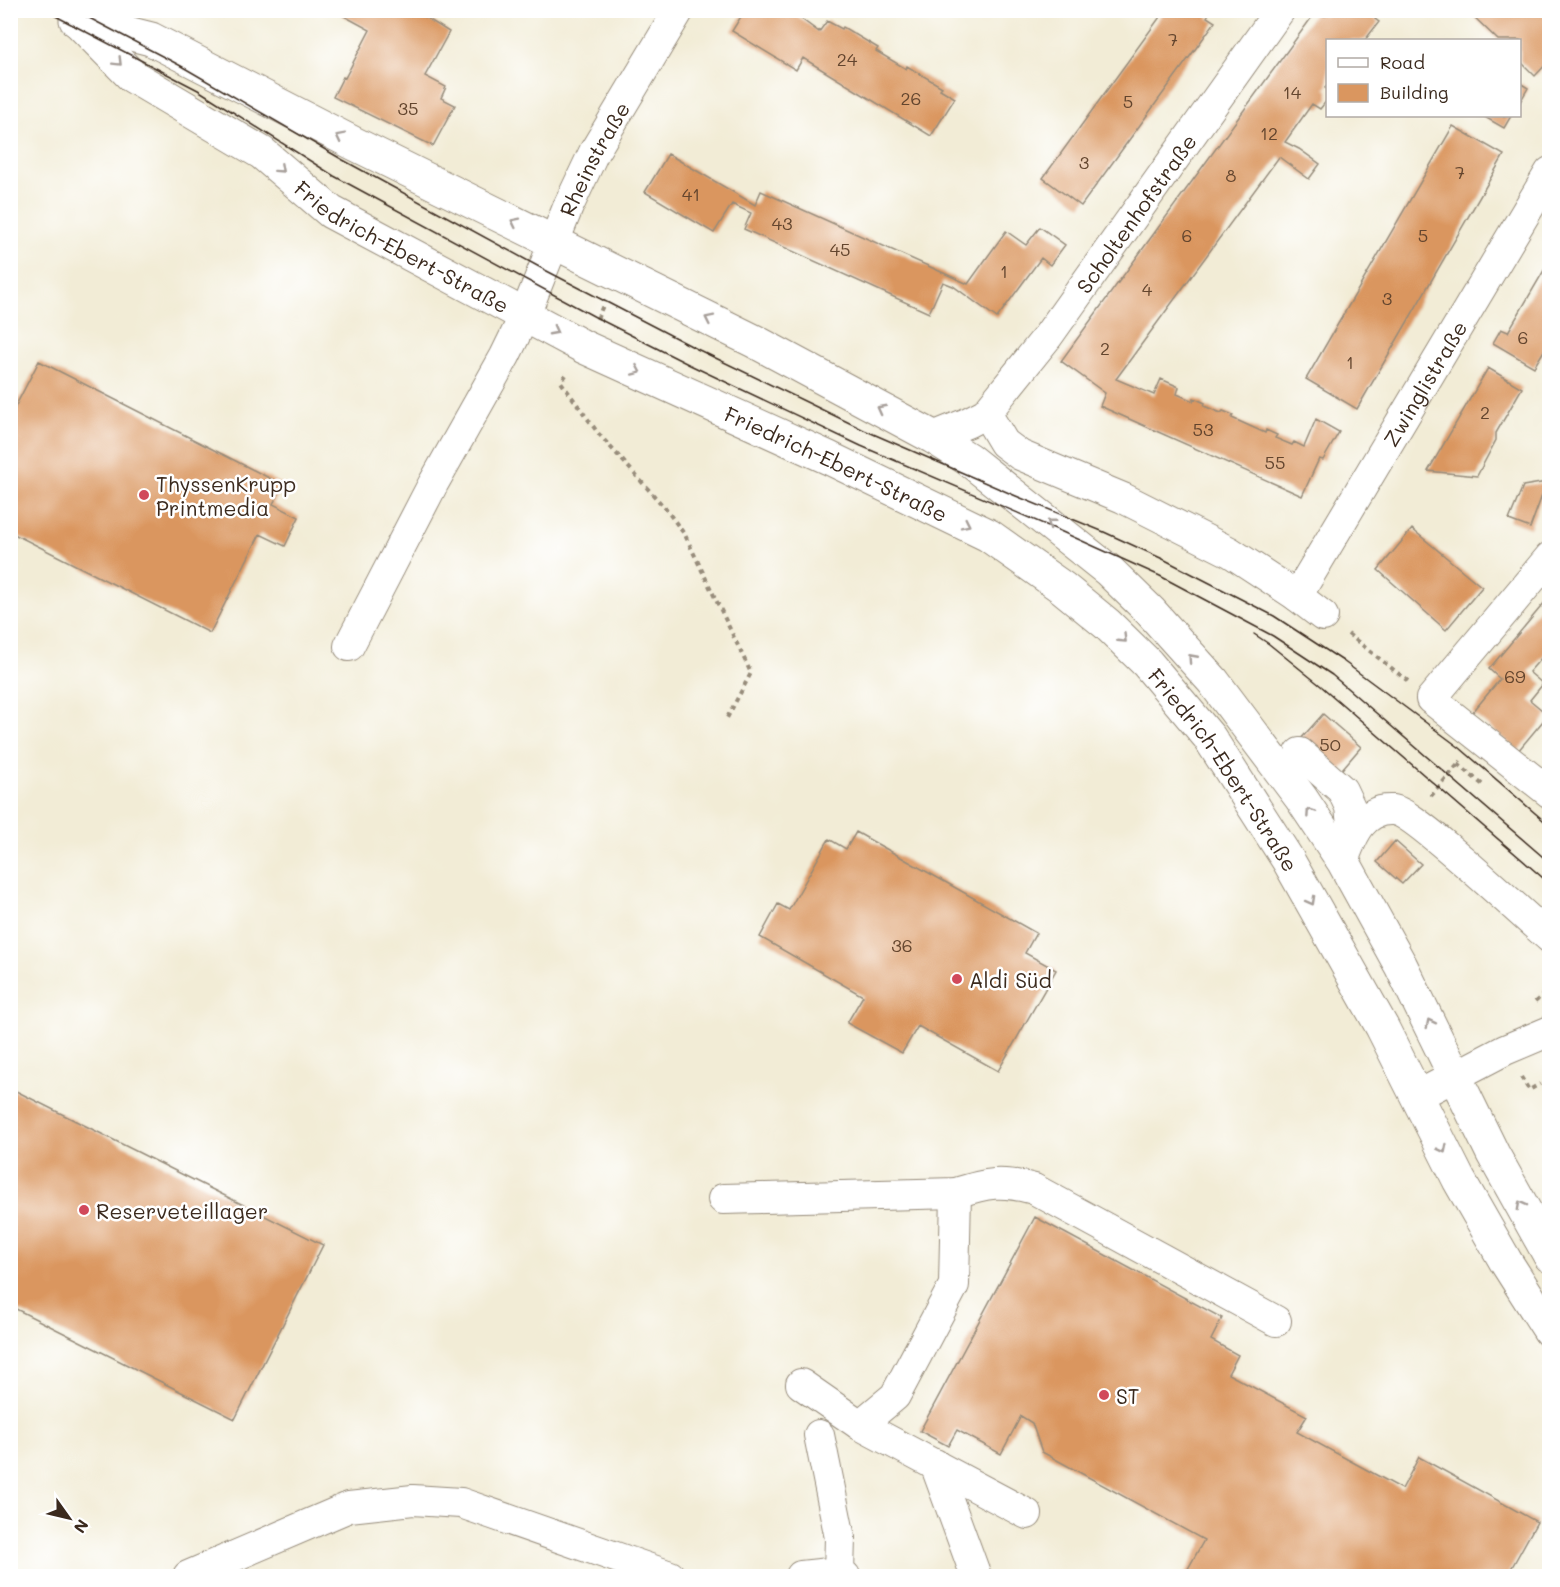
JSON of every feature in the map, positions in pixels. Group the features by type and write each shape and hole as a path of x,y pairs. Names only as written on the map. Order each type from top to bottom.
{"main road":[{"name":"Friedrich-Ebert-Straße","path":"67,15 151,39 353,143 754,341 933,437 968,459 1108,570 1213,681 1301,798 1348,847 1401,966 1493,1154 1550,1256"},
{"name":"Friedrich-Ebert-Straße","path":"67,15 132,76 262,153 331,212 584,347 829,458 988,535 1063,588 1107,624 1147,663 1209,738 1288,860 1376,1017 1458,1180 1550,1331"}],"street":[{"name":"Rheinstraße","path":"349,646 433,484 505,356 525,315 568,207 594,152 679,10"},
{"name":"Scholtenhofstraße","path":"986,413 1048,336 1280,10"},
{"name":"Zwinglistraße","path":"1297,596 1550,172"},
{"path":"933,437 986,413 1004,443 1020,455 1175,523 1230,552 1323,616"},
{"path":"1550,556 1431,699 1550,793"},
{"path":"1300,753 1342,790 1350,807 1348,847"},
{"path":"1348,847 1363,820 1377,812 1395,810 1425,828 1550,938"},
{"path":"1417,1096 1505,1050 1550,1030"},
{"path":"723,1199 956,1193 985,1184 1012,1183 1034,1190 1276,1321"},
{"path":"860,1425 895,1396 954,1285 956,1193"},
{"path":"801,1384 860,1425 1028,1514"},
{"path":"801,1576 842,1574 840,1538 819,1435"},
{"path":"935,1464 976,1576"},
{"path":"188,1576 349,1507 413,1500 460,1503 670,1576"}],"path":[{"path":"617,274 577,362 561,382 598,432 665,508 685,535 751,672 727,718"},
{"path":"1323,616 1431,699"},
{"path":"1410,820 1481,739"},
{"path":"1458,764 1484,786"}],"building":[{"path":"333,10 414,10 449,32 425,76 446,87 441,98 455,105 433,146 333,97 370,30"},
{"path":"745,10 789,10 819,32 827,21 842,29 843,27 878,48 876,51 906,69 907,66 942,87 940,89 955,98 931,136 803,58 796,70 732,31"},
{"path":"1165,10 1211,10 1207,17 1215,22 1081,206 1043,178"},
{"path":"1317,10 1325,16 1330,10 1382,10 1375,19 1379,22 1366,39 1326,39 1326,102 1320,109 1312,104 1285,142 1320,164 1309,179 1279,157 1116,379 1154,395 1161,379 1179,387 1177,394 1193,401 1194,398 1205,403 1204,406 1221,413 1223,411 1233,415 1232,418 1265,433 1266,430 1277,435 1275,438 1292,445 1294,442 1304,447 1316,419 1339,432 1323,460 1319,459 1302,496 1100,406 1105,393 1061,361"},
{"path":"1467,10 1548,10 1550,60 1535,76 1521,62 1521,39 1497,39"},
{"path":"1521,84 1528,88 1521,100"},
{"path":"1485,117 1510,117 1504,128"},
{"path":"1453,126 1504,155 1357,409 1306,379"},
{"path":"668,154 755,205 761,191 968,284 1006,231 1026,245 1040,227 1065,245 1050,265 1041,258 997,318 953,286 943,282 929,313 744,229 751,213 732,204 714,233 645,192"},
{"path":"1550,260 1550,341 1534,367 1493,343 1501,329 1508,332"},
{"name":"ThyssenKrupp Printmedia","path":"39,361 283,485 273,504 299,517 285,546 260,534 210,633 10,532 10,417"},
{"path":"1488,368 1522,388 1496,433 1496,440 1477,476 1428,471"},
{"path":"1547,482 1530,528 1509,520 1523,486"},
{"path":"1412,529 1482,587 1446,630 1378,570"},
{"path":"1550,596 1550,648 1529,672 1543,684 1530,700 1548,715 1518,751 1472,713 1500,679 1489,669"},
{"path":"1323,714 1361,747 1337,775 1299,741"},
{"path":"856,832 1036,933 1025,953 1056,970 998,1071 918,1026 902,1053 847,1023 863,996 760,937 778,904 789,910 829,839 846,849"},
{"path":"1395,841 1421,864 1402,884 1377,862"},
{"name":"Reserveteillager","path":"10,1088 323,1245 235,1419 10,1306"},
{"name":"ST","path":"1035,1217 1222,1318 1211,1340 1238,1355 1228,1374 1307,1416 1297,1432 1402,1489 1419,1457 1537,1522 1507,1576 1184,1576 1204,1540 1042,1452 1032,1423 1021,1416 1001,1454 957,1430 948,1446 920,1431"}],"tram line":[{"path":"44,10 198,90 334,176 597,318 861,446 1160,576 1273,636 1332,675 1550,863"},
{"path":"74,10 181,66 343,160 543,269 699,350 864,430 1165,560 1274,616 1343,661 1460,748 1550,826"},
{"path":"1254,634 1321,686 1550,884"}],"place":[{"name":"ThyssenKrupp Printmedia","path":"144,495"},
{"name":"Aldi Süd","path":"957,979"},
{"name":"Reserveteillager","path":"84,1210"},
{"name":"ST","path":"1104,1395"}]}
